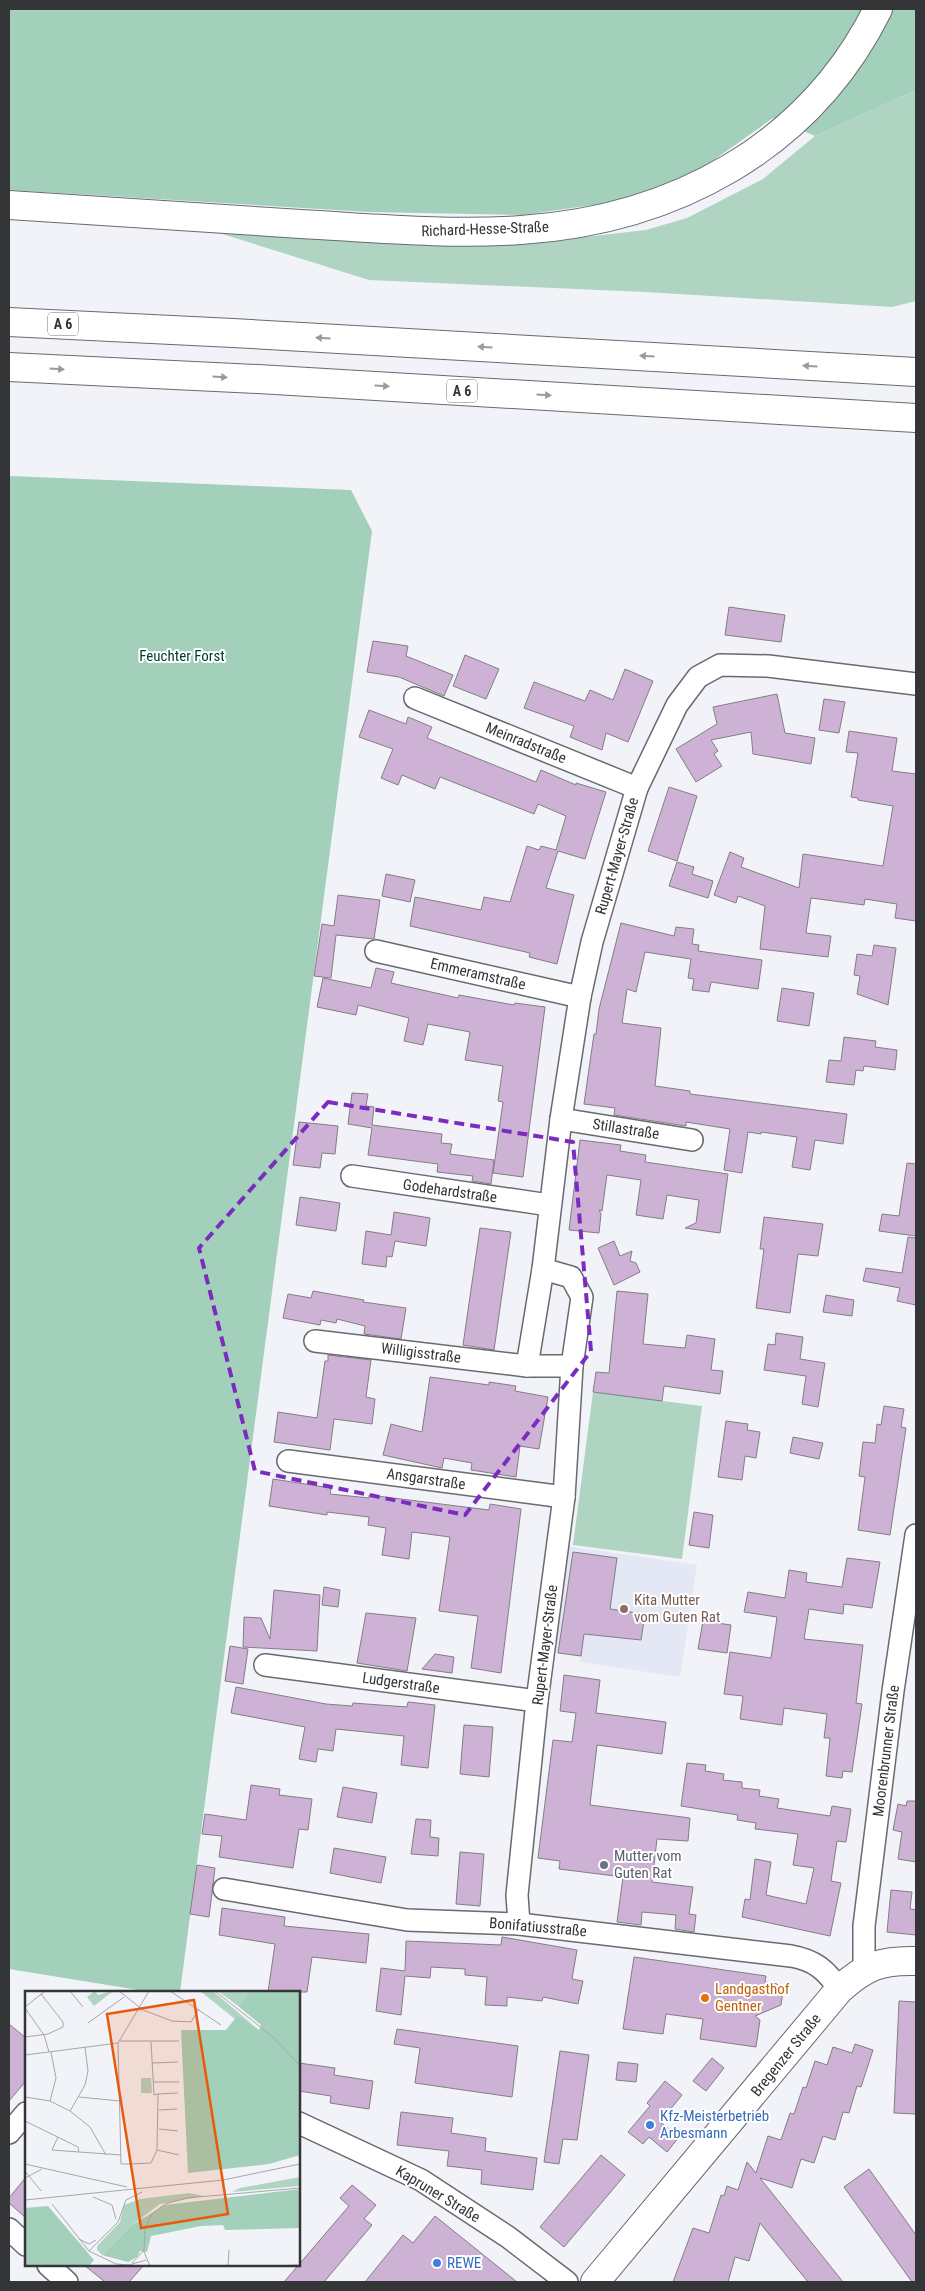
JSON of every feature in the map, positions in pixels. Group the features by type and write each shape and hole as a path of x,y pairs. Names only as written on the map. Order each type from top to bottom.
{"main road":[{"name":"Richard-Hesse-Straße","path":"9,205 437,232 521,230 610,217 660,202 708,181 770,142 806,110 834,77 859,43 878,9"},
{"name":"A 6","path":"9,322 916,372"},
{"path":"858,369 916,358"},
{"name":"A 6","path":"9,367 258,379 916,418"},
{"path":"864,1969 887,1962 916,1961"},
{"name":"Bregenzer Straße","path":"595,2282 839,1990 864,1969"}],"street":[{"name":"Rupert-Mayer-Straße","path":"527,1366 543,1269 549,1205 580,998 608,883 637,788 677,706 698,677 720,664 768,666 916,684"},
{"name":"Meinradstraße","path":"415,698 637,788"},
{"name":"Emmeramstraße","path":"376,951 580,998"},
{"name":"Stillastraße","path":"561,1119 692,1140"},
{"name":"Godehardstraße","path":"352,1176 549,1205"},
{"name":"Rupert-Mayer-Straße","path":"518,1924 517,1895 537,1701 564,1498 572,1366 582,1297 571,1277 543,1269"},
{"name":"Willigisstraße","path":"315,1341 527,1366"},
{"path":"527,1366 572,1366"},
{"name":"Ansgarstraße","path":"288,1461 564,1498"},
{"name":"Moorenbrunner Straße","path":"864,1969 864,1926 893,1691 916,1535"},
{"name":"Ludgerstraße","path":"265,1665 537,1701"},
{"name":"Bonifatiusstraße","path":"224,1890 407,1920 518,1924 804,1958 823,1969 839,1990"},
{"path":"9,2133 25,2114"},
{"name":"Kapruner Straße","path":"300,2123 421,2180 508,2237 567,2282"},
{"path":"9,2229 25,2244"},
{"path":"49,2266 67,2282"}],"highlighted area":[{"path":"328,1102 573,1142 591,1351 465,1515 255,1471 199,1248"}],"shaded area":[{"name":"Kita Mutter vom Guten Rat","path":"566,1546 697,1565 680,1677 580,1662 581,1656 552,1652"}],"green space":[{"path":"9,9 916,9 916,90 815,136 773,118 694,174 635,199 523,215 369,212 9,190"},
{"path":"916,90 916,301 892,307 645,292 369,280 216,232 514,245 646,230 687,218 763,179 815,136"},
{"name":"Feuchter Forst","path":"9,476 351,490 372,531 180,1991 145,1991 9,1969"},
{"path":"593,1392 702,1406 682,1559 573,1545"}],"building":[{"path":"729,607 785,615 781,642 725,635"},
{"path":"373,641 408,646 406,656 453,675 444,696 399,677 367,672"},
{"path":"465,655 499,669 486,699 453,686"},
{"path":"625,669 653,681 628,742 606,733 602,750 570,737 574,726 524,708 534,682 585,701 590,690 613,700"},
{"path":"777,694 785,733 815,738 811,764 753,754 751,732 711,740 718,751 714,754 722,766 696,782 676,749 717,724 713,707"},
{"path":"824,699 845,702 839,733 819,730"},
{"path":"369,710 406,724 408,717 432,727 427,738 536,782 541,770 576,785 576,783 606,792 585,859 558,851 546,888 574,895 557,964 529,957 530,953 410,926 415,897 481,910 484,897 510,902 527,846 539,850 541,846 556,850 566,816 538,804 534,814 440,777 435,789 402,775 398,785 381,778 393,749 359,737"},
{"path":"849,731 897,738 892,771 916,774 916,921 895,918 897,904 865,899 864,905 811,898 806,933 831,936 828,957 760,949 765,906 738,896 736,903 714,895 730,852 744,858 741,867 799,888 803,854 883,866 893,806 851,797 858,753 846,752"},
{"path":"669,787 697,796 677,861 648,851"},
{"path":"677,862 694,867 692,874 713,881 708,898 669,886"},
{"path":"386,874 415,880 410,902 382,896"},
{"path":"338,895 380,900 374,939 336,935 331,978 314,976 322,924 334,926"},
{"path":"621,923 674,936 676,927 694,929 692,944 699,945 698,951 762,960 758,989 711,982 709,992 692,990 694,979 688,978 691,959 645,952 636,992 627,989 622,1023 661,1028 655,1086 690,1091 690,1094 847,1114 843,1144 815,1140 810,1170 792,1167 797,1137 748,1132 742,1173 724,1170 730,1129 686,1122 686,1126 614,1115 615,1108 584,1104 599,1009"},
{"path":"874,945 896,948 888,1005 857,994 860,976 854,975 857,954 872,956"},
{"path":"376,968 394,972 391,983 458,998 459,995 514,1005 515,1003 545,1007 523,1177 493,1173 503,1102 498,1101 503,1066 465,1060 470,1032 428,1024 423,1045 404,1041 409,1018 358,1005 356,1015 317,1007 323,978 371,988"},
{"path":"782,988 814,993 809,1026 777,1021"},
{"path":"844,1037 876,1041 875,1047 897,1050 895,1070 864,1066 863,1071 856,1070 854,1085 826,1082 829,1060 841,1061"},
{"path":"352,1093 368,1094 366,1106 374,1107 372,1125 442,1134 441,1143 452,1144 450,1154 494,1160 491,1184 472,1181 473,1176 437,1172 438,1164 368,1155 372,1128 348,1124"},
{"path":"299,1122 338,1126 335,1154 322,1153 320,1168 293,1165"},
{"path":"580,1140 621,1145 620,1151 646,1155 645,1162 728,1174 720,1233 685,1228 696,1223 699,1200 667,1195 663,1219 636,1215 641,1180 607,1175 602,1211 599,1210 601,1214 599,1233 569,1230"},
{"path":"907,1163 916,1164 916,1236 879,1231 882,1214 899,1216"},
{"path":"300,1197 340,1203 336,1231 296,1225"},
{"path":"394,1212 430,1218 426,1246 395,1241 392,1257 387,1256 386,1267 362,1264 366,1231 391,1235"},
{"path":"764,1217 823,1224 818,1256 798,1254 790,1313 756,1308 764,1249 760,1249"},
{"path":"480,1228 511,1232 494,1350 463,1345"},
{"path":"908,1237 916,1238 916,1305 897,1301 900,1288 863,1281 866,1268 902,1273"},
{"path":"614,1241 620,1256 632,1251 630,1261 636,1263 640,1272 614,1285 598,1248"},
{"path":"313,1291 364,1300 363,1302 406,1308 401,1339 364,1334 365,1326 337,1319 336,1323 321,1320 320,1325 283,1318 288,1294 311,1298"},
{"path":"617,1291 648,1294 643,1344 685,1348 687,1335 715,1339 711,1370 723,1371 720,1394 664,1386 662,1401 593,1392 596,1372 609,1373"},
{"path":"826,1295 854,1300 852,1316 823,1312"},
{"path":"776,1333 803,1337 800,1359 825,1363 818,1407 802,1404 806,1376 764,1370 768,1344 775,1345"},
{"path":"328,1355 371,1360 366,1397 375,1399 372,1424 334,1419 330,1450 274,1442 278,1412 317,1418 325,1361 328,1361"},
{"path":"430,1377 489,1385 489,1382 516,1386 515,1391 548,1397 539,1449 520,1446 516,1477 471,1470 472,1463 444,1458 442,1468 383,1455 391,1424 422,1432"},
{"path":"884,1406 904,1409 901,1427 906,1428 890,1535 858,1530 865,1477 859,1476 863,1442 875,1443 877,1424 881,1425"},
{"path":"726,1421 748,1424 747,1430 760,1432 756,1458 745,1456 742,1480 718,1477"},
{"path":"793,1437 823,1443 819,1459 790,1453"},
{"path":"273,1479 331,1488 330,1494 369,1498 369,1495 489,1510 490,1504 521,1509 501,1673 471,1668 478,1616 439,1611 450,1537 412,1532 409,1559 382,1555 386,1528 368,1525 369,1517 327,1512 327,1515 269,1506"},
{"path":"694,1512 713,1515 709,1548 689,1545"},
{"path":"573,1552 617,1558 610,1609 645,1614 641,1640 584,1634 581,1656 558,1653"},
{"path":"847,1558 880,1562 872,1608 844,1604 843,1614 809,1609 804,1639 863,1645 856,1703 862,1704 852,1772 843,1771 842,1778 826,1776 830,1738 824,1738 827,1714 784,1708 782,1725 740,1719 743,1696 724,1694 730,1652 771,1658 777,1617 744,1612 748,1592 785,1598 789,1570 807,1573 806,1582 842,1587"},
{"path":"324,1587 340,1590 338,1607 322,1605"},
{"path":"274,1590 320,1595 317,1651 243,1647 244,1617 261,1618 270,1639"},
{"path":"366,1613 416,1618 407,1671 357,1663"},
{"path":"703,1621 731,1625 727,1653 698,1649"},
{"path":"230,1646 248,1649 243,1684 225,1681"},
{"path":"435,1654 454,1657 452,1673 422,1669"},
{"path":"564,1675 600,1680 596,1713 666,1722 662,1754 597,1745 590,1805 690,1818 688,1841 657,1839 652,1882 693,1887 689,1914 696,1915 694,1932 675,1929 676,1915 642,1912 641,1925 617,1922 623,1877 559,1869 560,1861 538,1858 553,1740 572,1742 576,1713 560,1711"},
{"path":"236,1687 326,1704 352,1706 353,1703 407,1707 408,1702 435,1705 428,1768 401,1765 404,1736 336,1729 333,1751 318,1749 316,1762 299,1759 305,1727 231,1713"},
{"path":"464,1725 493,1727 489,1777 460,1774"},
{"path":"687,1763 706,1765 705,1771 724,1774 723,1780 742,1782 742,1788 760,1790 759,1796 779,1799 777,1808 830,1816 832,1806 851,1809 846,1842 837,1841 831,1881 841,1883 830,1936 742,1917 745,1899 750,1900 755,1859 771,1862 766,1895 806,1904 814,1868 793,1865 798,1834 755,1829 756,1823 737,1820 738,1815 681,1806"},
{"path":"251,1785 280,1789 279,1795 312,1799 308,1830 299,1829 293,1868 219,1857 222,1836 202,1834 205,1814 246,1820"},
{"path":"343,1787 377,1793 372,1823 337,1817"},
{"path":"907,1801 916,1801 916,1862 898,1859 902,1832 893,1830 898,1804 906,1806"},
{"path":"416,1819 431,1820 430,1837 439,1838 438,1856 411,1854"},
{"path":"334,1848 386,1857 381,1883 330,1873"},
{"path":"460,1852 484,1854 480,1906 456,1904"},
{"path":"197,1865 215,1868 209,1917 190,1914"},
{"path":"891,1890 912,1892 910,1909 916,1910 916,1935 887,1932"},
{"path":"222,1908 285,1917 284,1926 369,1934 366,1963 312,1957 307,1992 268,1991 275,1944 219,1935"},
{"path":"502,1937 577,1950 572,1979 583,1981 578,2004 543,1997 542,2001 507,1997 507,2006 485,2005 487,1977 465,1975 465,1969 431,1967 430,1978 405,1976 401,2015 376,2011 381,1968 405,1971 406,1941 501,1945"},
{"name":"Landgasthof Gentner","path":"634,1957 766,1976 765,1982 777,1984 783,1990 781,2005 755,2016 760,2020 756,2047 700,2039 703,2019 666,2014 663,2034 623,2029"},
{"path":"899,2001 916,2002 916,2114 894,2113"},
{"path":"9,2024 25,2037 25,2082 9,2101"},
{"path":"397,2029 518,2046 512,2097 415,2083 420,2048 394,2044"},
{"path":"855,2044 873,2050 861,2087 857,2086 849,2113 843,2112 835,2140 823,2136 814,2163 801,2159 792,2188 760,2178 843,2282 808,2282 760,2223 749,2261 735,2257 728,2282 673,2282 693,2228 709,2233 721,2195 724,2196 727,2186 738,2190 747,2162 756,2173 768,2136 781,2140 790,2113 794,2114 803,2087 806,2088 815,2061 827,2065 833,2047 852,2053"},
{"path":"560,2051 589,2055 577,2140 563,2139 559,2164 544,2162"},
{"path":"712,2058 724,2068 706,2091 693,2081"},
{"path":"618,2062 638,2064 636,2082 616,2080"},
{"path":"300,2063 335,2068 334,2075 373,2081 369,2109 330,2103 331,2096 300,2091"},
{"path":"665,2081 682,2095 660,2122 679,2137 667,2152 649,2137 643,2144 628,2132 650,2106 647,2103"},
{"path":"401,2112 453,2118 451,2133 486,2138 485,2151 537,2158 533,2190 481,2184 482,2170 447,2166 449,2151 397,2145"},
{"path":"601,2155 625,2175 564,2247 540,2227"},
{"path":"869,2169 916,2235 916,2282 912,2282 844,2187"},
{"path":"25,2178 25,2217 9,2203 9,2198"},
{"path":"352,2185 376,2205 364,2219 372,2225 324,2282 284,2282 298,2266 300,2266 300,2263 349,2206 340,2198"},
{"name":"REWE","path":"435,2216 517,2282 365,2282 403,2235 413,2243"},
{"path":"85,2266 143,2266 129,2282 105,2282"}],"place":[{"name":"Kita Mutter vom Guten Rat","path":"624,1609"},
{"name":"Mutter vom Guten Rat","path":"604,1865"},
{"name":"Landgasthof Gentner","path":"705,1998"},
{"name":"Kfz-Meisterbetrieb Arbesmann","path":"650,2125"},
{"name":"REWE","path":"437,2263"}]}
